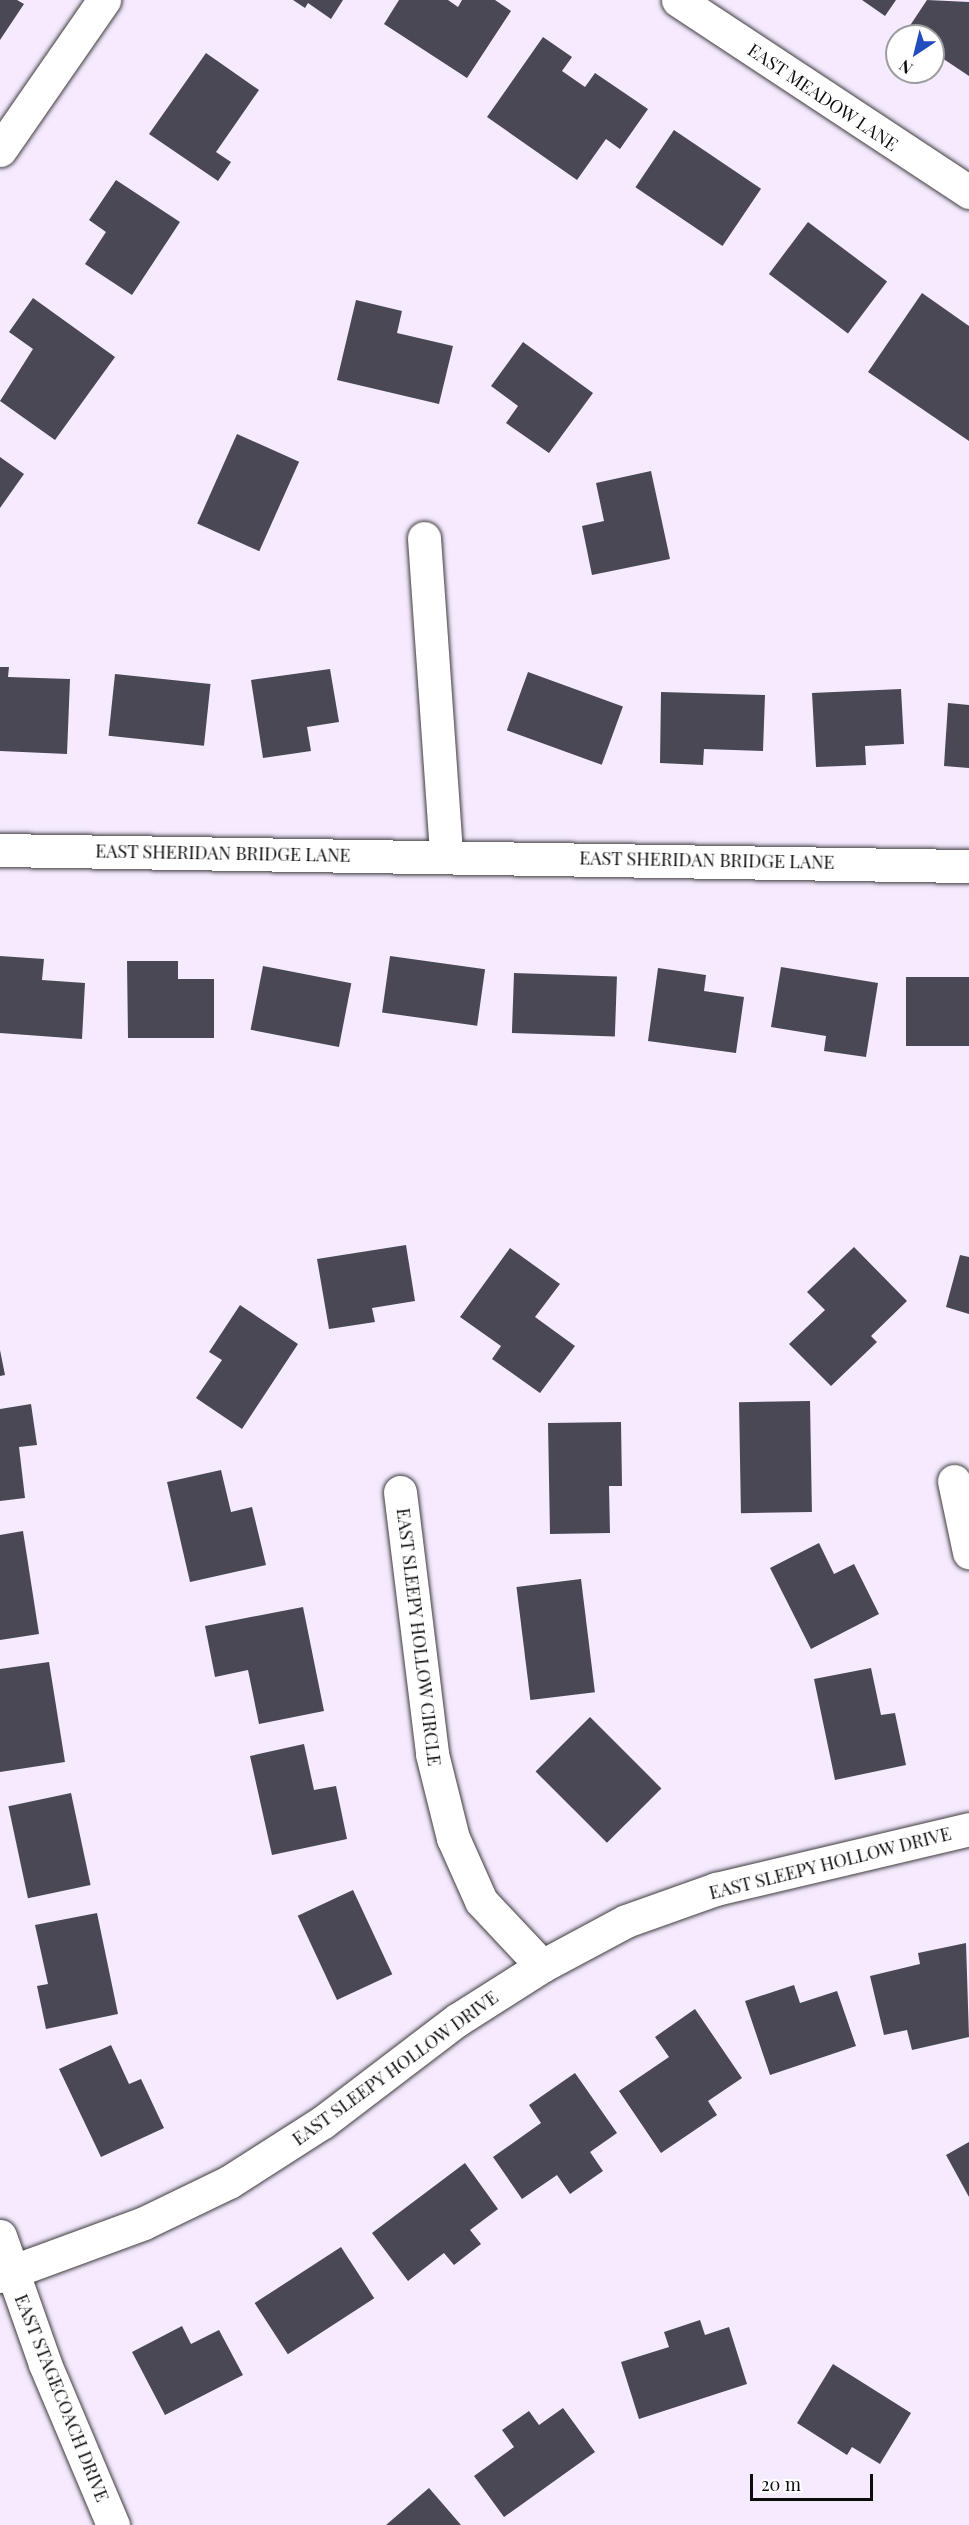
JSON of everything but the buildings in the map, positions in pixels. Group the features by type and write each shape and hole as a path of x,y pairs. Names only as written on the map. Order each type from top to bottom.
{"street":[{"path":"0,150 104,0"},
{"name":"EAST MEADOW LANE","path":"678,0 969,192"},
{"path":"424,538 446,854"},
{"name":"EAST SHERIDAN BRIDGE LANE","path":"0,850 446,854 969,866"},
{"path":"954,1481 969,1552"},
{"name":"EAST SLEEPY HOLLOW CIRCLE","path":"400,1492 432,1754 453,1838 481,1901 542,1966"},
{"name":"EAST SLEEPY HOLLOW DRIVE","path":"6,2274 144,2223 230,2182 324,2122 456,2020 542,1966 626,1921 716,1889 969,1829"},
{"name":"EAST STAGECOACH DRIVE","path":"0,2236 6,2274 113,2525"}]}
